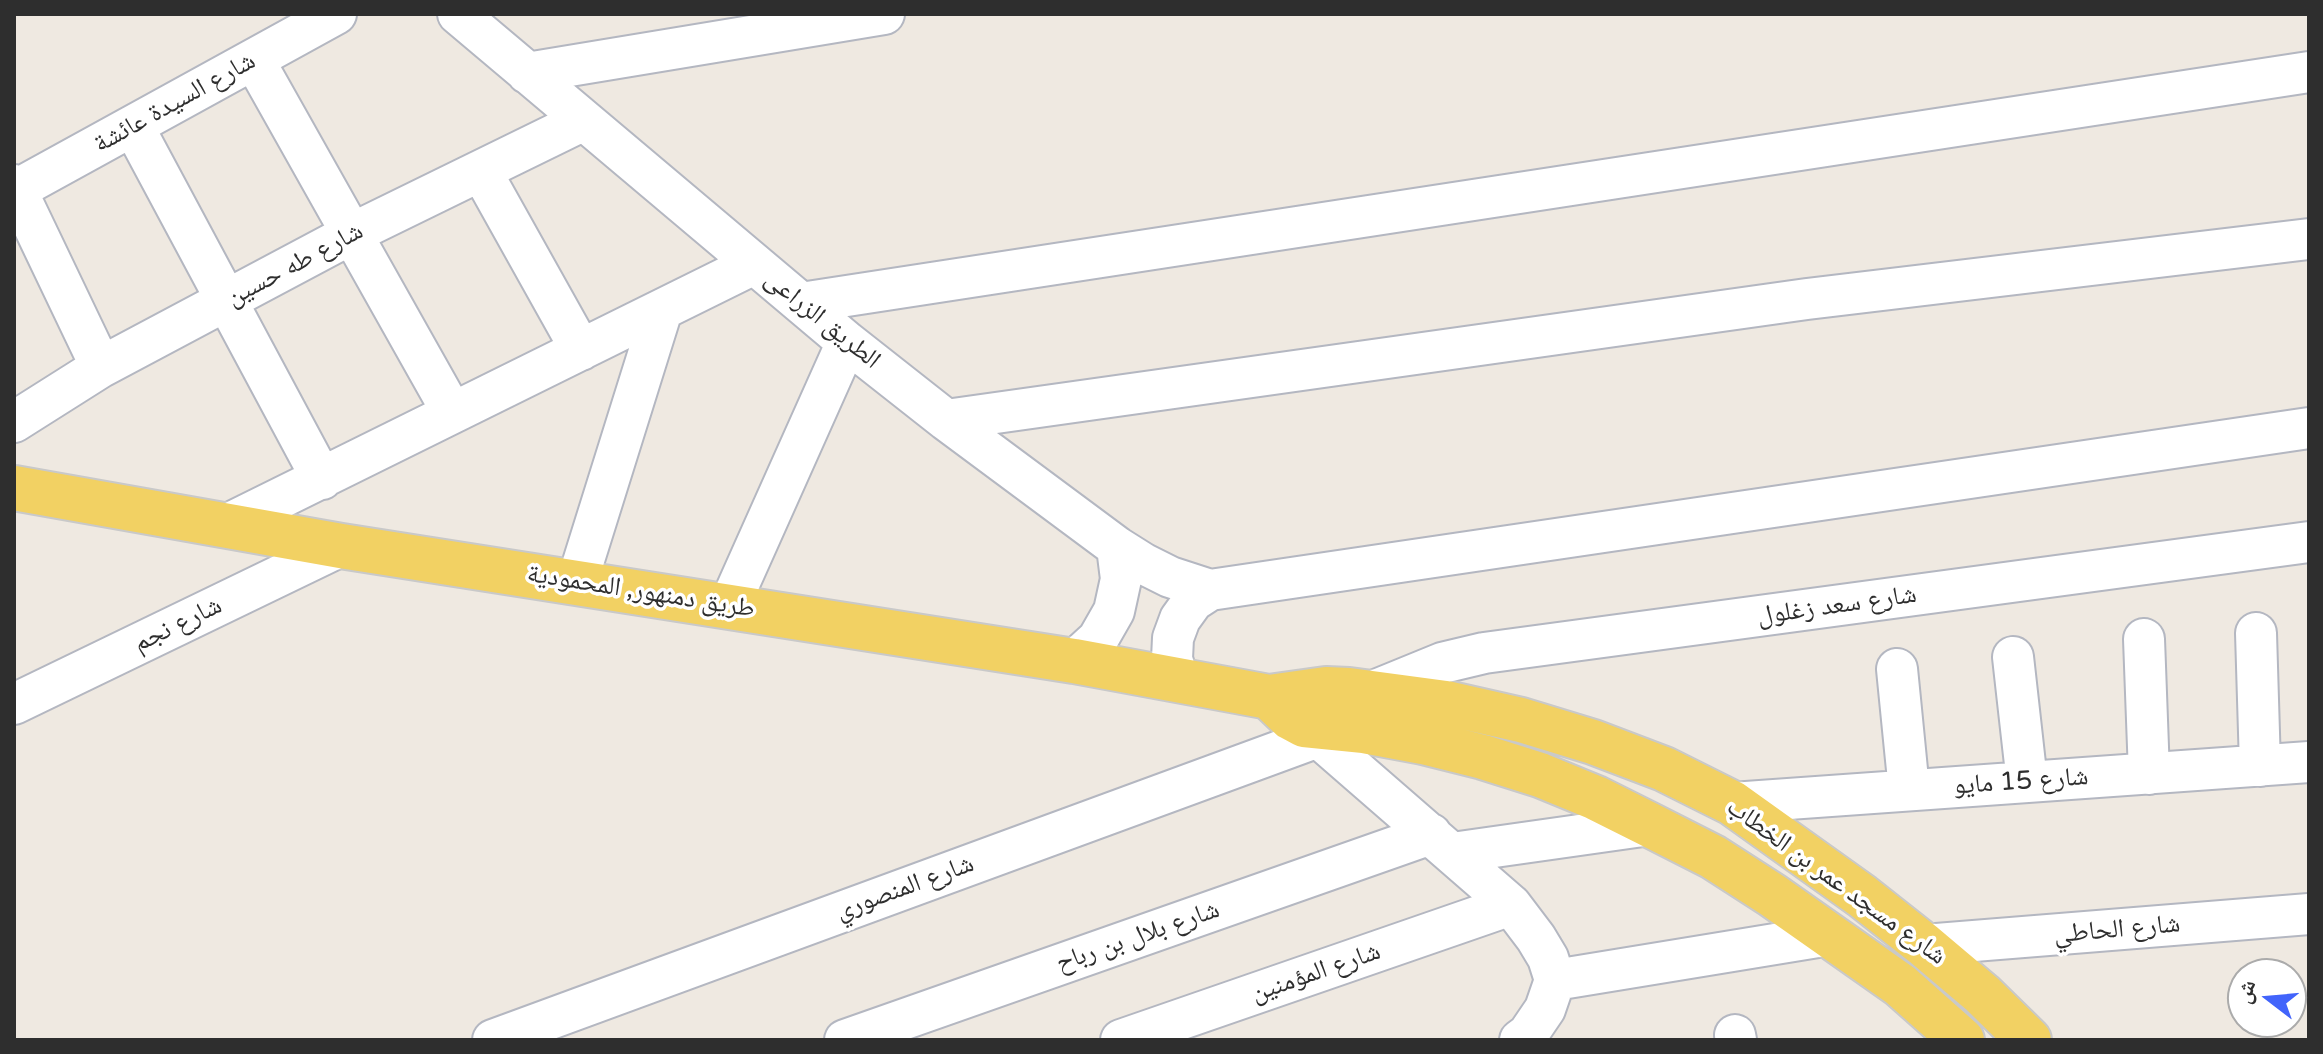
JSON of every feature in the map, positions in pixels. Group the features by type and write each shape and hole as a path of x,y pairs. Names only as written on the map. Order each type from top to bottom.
{"main road":[{"name":"طريق دمنهور, المحمودية","path":"14,488 341,546 1074,661 1269,697"},
{"name":"شارع مسجد عمر بن الخطاب","path":"1269,697 1326,689 1446,703 1521,720 1593,742 1664,769 1732,803 1862,896 1982,994 2029,1040"},
{"path":"1269,697 1291,718 1311,731"},
{"name":"شارع مسجد عمر بن الخطاب","path":"1311,731 1364,731 1409,739 1483,757 1596,798 1713,857 1900,985 1962,1040"}],"street":[{"name":"شارع السيدة عائشة","path":"15,188 336,14"},
{"name":"الطريق الزراعى","path":"458,14 847,342 946,420 1117,547 1170,577 1210,590"},
{"path":"527,73 884,14"},
{"path":"254,60 452,412"},
{"path":"801,303 2309,72"},
{"name":"شارع طه حسين","path":"14,422 101,367 351,234 582,121"},
{"path":"133,126 322,479"},
{"path":"481,171 581,350"},
{"path":"15,188 101,367"},
{"path":"946,420 1807,299 2309,239"},
{"path":"226,525 754,264"},
{"path":"577,582 662,310"},
{"path":"729,606 847,342"},
{"path":"1178,679 1172,659 1173,638 1180,619 1193,601 1210,590 2309,428"},
{"name":"شارع سعد زغلول","path":"1371,692 1442,663 1484,653 2309,542"},
{"name":"شارع نجم","path":"14,704 341,546"},
{"path":"1074,661 1098,639 1114,611 1121,579 1117,547"},
{"path":"2256,633 2260,766"},
{"path":"2144,639 2149,774"},
{"path":"2013,657 2027,782"},
{"path":"1897,669 1909,790"},
{"path":"1311,731 1511,905 1536,938 1548,958 1555,980 1545,1009 1528,1034 1520,1040"},
{"name":"شارع المنصوري","path":"493,1040 1311,731"},
{"name":"شارع 15 مايو","path":"1732,803 2309,762"},
{"name":"شارع بلال بن رباح","path":"845,1040 1442,844 1650,825"},
{"name":"شارع المؤمنين","path":"1121,1040 1511,905"},
{"name":"شارع الحاطي","path":"1924,945 2309,914"},
{"path":"1555,980 1830,935"}]}
